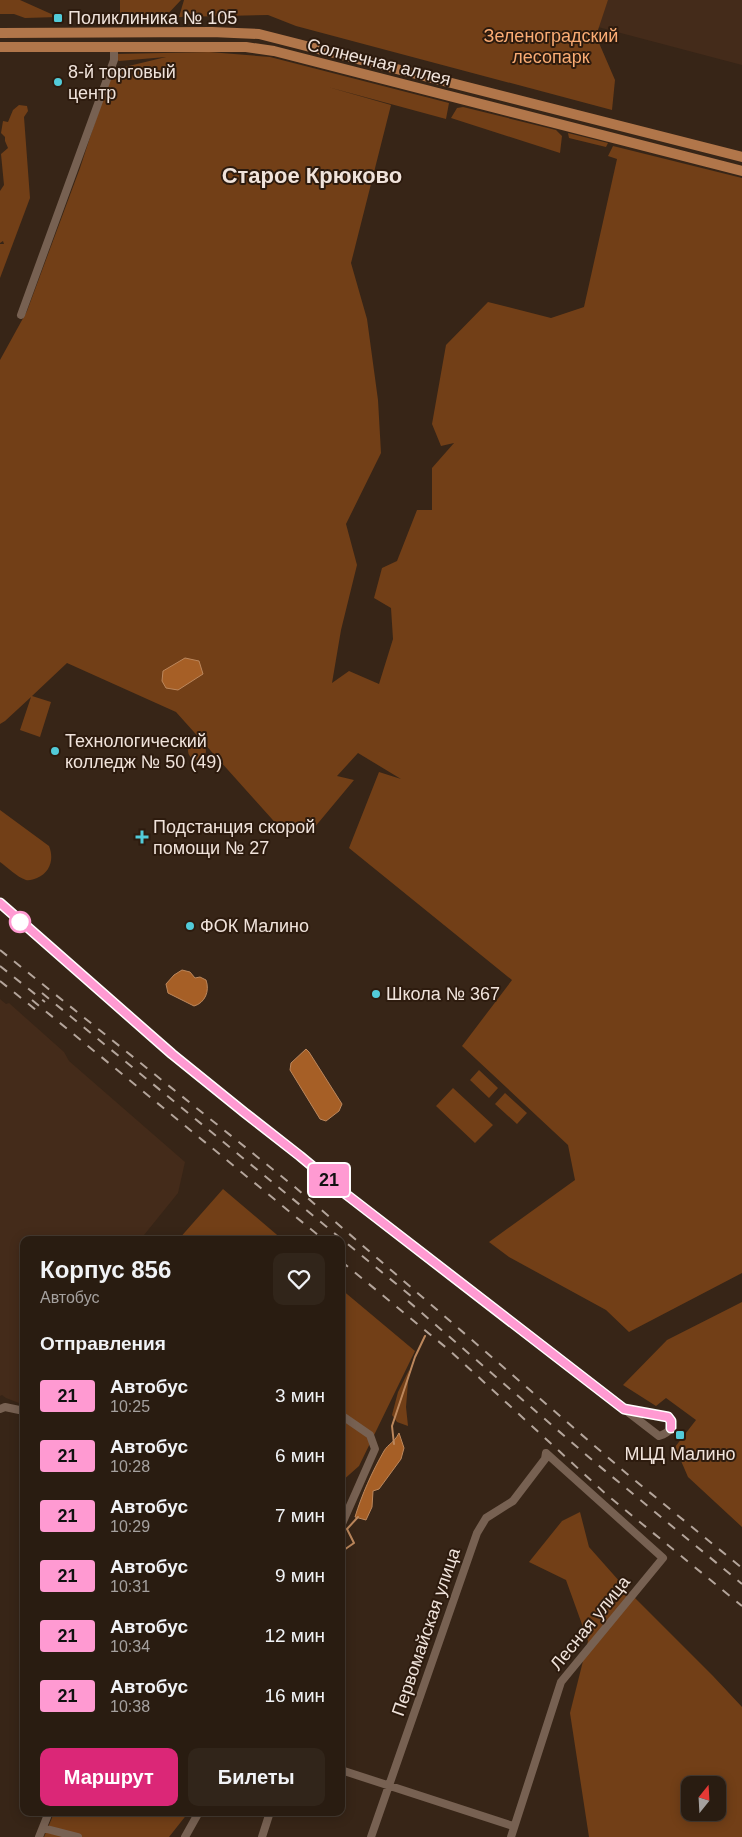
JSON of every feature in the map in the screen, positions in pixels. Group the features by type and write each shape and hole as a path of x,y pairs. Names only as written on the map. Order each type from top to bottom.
{"main road":[{"name":"Солнечная аллея","path":"0,33 212,32 259,34 742,156"},
{"name":"Солнечная аллея","path":"0,47 246,47 274,52 742,171"}],"street":[{"path":"21,316 114,60 114,46"},
{"path":"0,903 172,1054 326,1178 624,1409 660,1436 667,1434 671,1428 671,1421 668,1417 624,1409"},
{"path":"0,1409 5,1407 20,1410"},
{"path":"345,1418 370,1435 375,1449 345,1517"},
{"name":"Первомайская улица","path":"371,1837 477,1533 486,1518 513,1500 545,1459 546,1453 663,1558"},
{"name":"Лесная улица","path":"510,1837 561,1682 663,1558"},
{"path":"345,1771 513,1826"},
{"path":"39,1837 48,1816"},
{"path":"185,1837 197,1816"},
{"path":"262,1837 269,1816"},
{"path":"43,1828 78,1837"}],"shaded area":[{"path":"608,0 742,0 742,65 598,27"},
{"path":"185,658 199,661 203,674 178,690 166,688 162,681 163,671"},
{"path":"182,970 190,972 195,978 200,977 206,980 206,996 194,1006 168,993 166,984 174,975"},
{"path":"0,999 6,1004 9,1003 64,1052 69,1061 185,1162 178,1193 143,1236 20,1236 20,1403 2,1395 0,1396"},
{"path":"306,1049 342,1104 339,1111 326,1121 320,1119 290,1070 291,1063"},
{"path":"399,1433 404,1448 401,1459 379,1489 373,1491 372,1507 366,1520 355,1517 375,1467"}],"green space":[{"path":"0,0 20,0 58,17 25,18 14,14 0,14"},
{"path":"120,0 181,0 165,17 126,18 120,13"},
{"name":"Зеленоградский лесопарк","path":"184,0 608,0 596,36 615,80 612,110 296,26 268,15 179,17"},
{"path":"209,52 270,57 449,103 446,119 328,87 391,105 351,263 367,319 378,400 381,453 346,524 357,565 341,630 332,683 349,671 379,684 393,639 391,608 374,598 382,568 397,561 417,510 432,510 432,468 454,443 441,446 432,424 446,345 488,302 551,318 584,307 617,159 608,156 613,146 742,178 742,1273 629,1332 606,1310 509,1257 489,1242 575,1180 568,1145 462,1046 512,980 349,848 379,772 401,779 358,753 337,776 354,780 309,834 280,828 176,712 67,663 32,696 51,702 40,737 20,730 31,697 0,724 0,360 27,311 80,168 112,70 166,57 119,61 114,56 117,54"},
{"path":"19,105 27,106 28,111 24,117 30,198 0,278 0,244 4,244 3,241 0,243 0,191 4,185 1,154 8,148 5,137 1,133 3,121 8,122 13,110"},
{"path":"463,107 556,130 562,136 560,153 451,118 457,108"},
{"path":"568,133 608,143 606,147 569,138"},
{"path":"197,742 203,745 206,751 203,757 197,760 191,757 188,751 191,745"},
{"path":"0,810 49,846 50,864 45,872 37,878 23,879 0,862"},
{"path":"479,1070 498,1088 489,1098 470,1080"},
{"path":"453,1088 493,1125 475,1143 436,1106"},
{"path":"505,1093 527,1113 517,1124 495,1104"},
{"path":"223,1189 278,1236 182,1236"},
{"path":"345,1292 415,1351 359,1466 345,1478"},
{"path":"742,1302 742,1527 688,1477 675,1447 696,1420 666,1398 656,1406 623,1385 667,1340"},
{"path":"409,1370 406,1407 408,1426 397,1422 392,1415 398,1392"},
{"path":"580,1512 589,1547 628,1591 742,1707 742,1837 589,1837 570,1713 588,1641 566,1580 529,1562 562,1521"},
{"path":"53,1816 186,1816 169,1837 44,1837"}],"waterway":[{"path":"394,1444 392,1426 415,1357 425,1336"},
{"path":"345,1549 354,1543 347,1529 358,1517"}],"railway":[{"path":"0,950 296,1188 626,1473 742,1568"},
{"path":"0,966 45,1002"},
{"path":"0,981 36,1010"},
{"path":"42,993 338,1236"},
{"path":"32,1000 319,1236"},
{"path":"345,1242 417,1301"},
{"path":"345,1264 449,1350 607,1495 742,1606"},
{"path":"408,1301 598,1465 742,1584"}],"bus line":[{"name":"21","path":"0,903 11,915 172,1054 347,1195 624,1409 668,1417 671,1421 671,1428"}],"place":[{"name":"Поликлиника № 105","path":"58,18"},
{"name":"8-й торговый центр","path":"58,82"},
{"name":"Технологический колледж № 50 (49)","path":"55,751"},
{"name":"Подстанция скорой помощи № 27","path":"142,837"},
{"name":"ФОК Малино","path":"190,926"},
{"name":"Школа № 367","path":"376,994"},
{"name":"МЦД Малино","path":"680,1435"}],"district":[{"name":"Старое Крюково","path":"312,175"}]}
